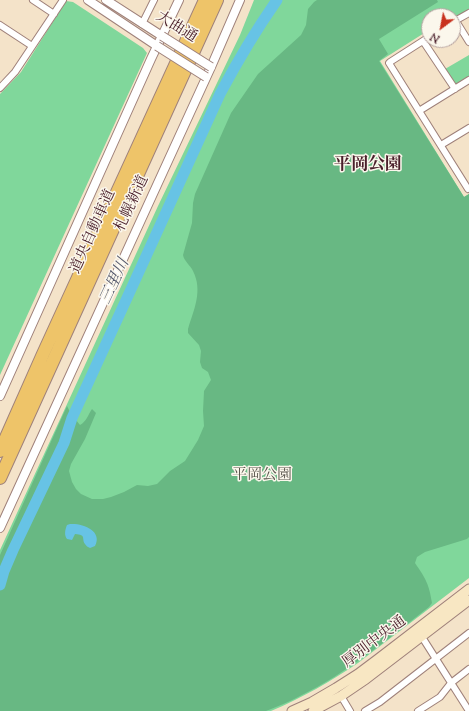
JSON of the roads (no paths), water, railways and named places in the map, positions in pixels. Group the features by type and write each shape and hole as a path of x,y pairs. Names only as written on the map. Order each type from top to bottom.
{"highway":[{"name":"道央自動車道","path":"0,451 205,0"},
{"name":"道央自動車道","path":"0,478 217,0"}],"main road":[{"name":"厚別中央通","path":"292,711 336,688 358,674 469,589"},
{"name":"厚別中央通","path":"313,711 341,696 366,679 469,600"}],"street":[{"path":"33,0 54,14"},
{"path":"0,88 15,72 63,0"},
{"name":"大曲通","path":"88,0 206,77"},
{"name":"大曲通","path":"106,0 211,67"},
{"path":"142,24 154,0"},
{"path":"0,396 179,0"},
{"name":"札幌新道","path":"0,528 211,67 240,0"},
{"path":"1,29 32,46"},
{"path":"461,31 469,42"},
{"path":"421,42 389,63 468,189"},
{"path":"427,48 455,89"},
{"path":"420,111 469,80"},
{"path":"441,145 469,128"},
{"path":"365,711 380,702 469,633"},
{"path":"422,637 468,709"},
{"path":"418,711 427,709 440,697 451,683 469,669"},
{"path":"341,696 350,711"}],"water":[{"path":"67,525 81,525 94,532 97,541 95,546 90,548 85,545 83,537 79,534 75,534 72,540 67,539 65,536 65,531"}],"waterway":[{"name":"三里川","path":"0,585 13,550 64,443 72,418 220,94 247,46 277,0"}],"district":[{"name":"平岡公園","path":"368,166"}]}
